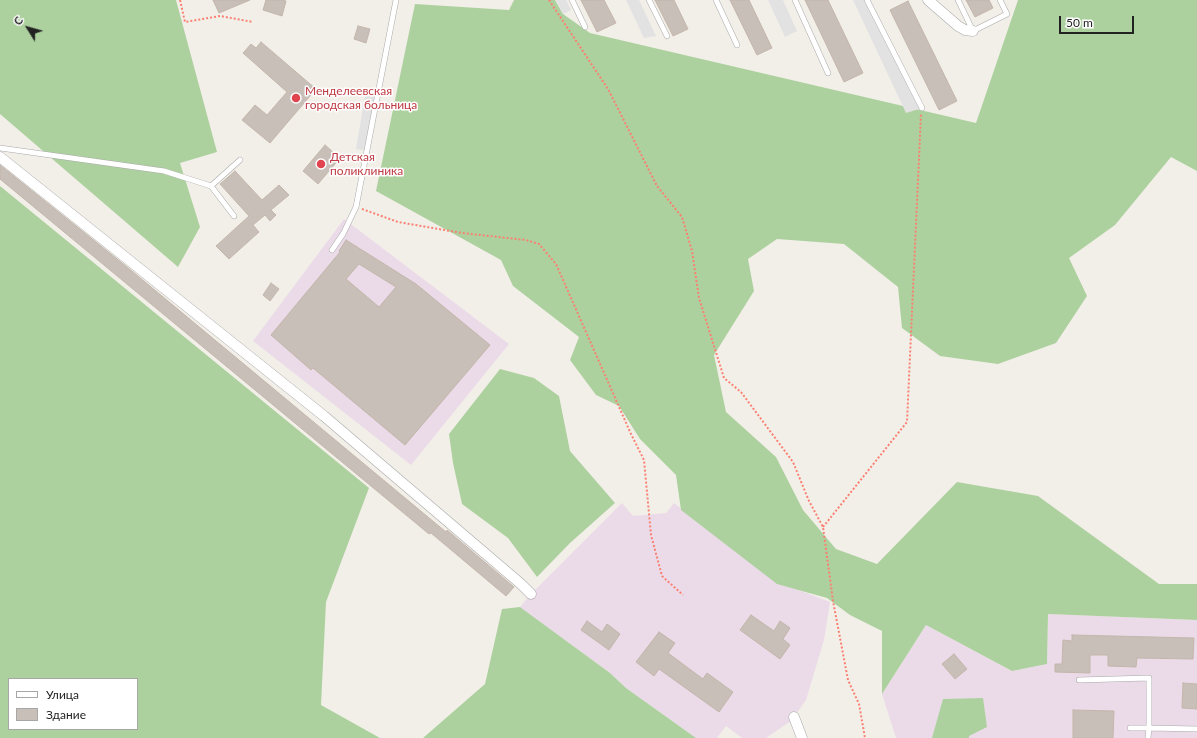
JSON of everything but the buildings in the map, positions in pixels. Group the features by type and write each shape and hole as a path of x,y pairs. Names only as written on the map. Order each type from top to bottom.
{"street":[{"path":"928,0 958,26 965,30 973,31"},
{"path":"0,157 324,416 531,594"},
{"path":"794,717 802,738"}],"lane":[{"path":"332,250 343,234 356,207 396,0"},
{"path":"572,0 585,27"},
{"path":"649,0 667,36"},
{"path":"716,0 737,45"},
{"path":"795,0 828,73"},
{"path":"867,0 922,108"},
{"path":"958,0 973,31 1007,14 1000,0"},
{"path":"0,148 164,171 210,186 234,216"},
{"path":"210,186 240,160"},
{"path":"1079,680 1149,678 1148,738"},
{"path":"1130,728 1197,729"}],"path":[{"path":"180,0 185,22 220,16 253,22"},
{"path":"549,0 608,89 658,186 682,217 692,251 699,298 724,378 741,392 793,462 809,501 823,527 833,601 848,680 859,704 865,738"},
{"path":"823,527 907,422 922,108"},
{"path":"356,207 398,222 462,233 526,240 539,244 556,264 631,434 644,460 651,535 662,576 683,595"}],"shaded area":[{"path":"556,0 566,0 571,10 563,14"},
{"path":"626,0 639,0 656,36 644,38"},
{"path":"768,0 783,0 797,31 785,37"},
{"path":"853,0 867,0 922,108 906,113"},
{"path":"365,96 376,97 367,151 356,149"},
{"path":"344,219 509,344 411,465 253,341"},
{"path":"622,503 633,516 666,513 674,503 780,583 830,602 824,640 806,700 791,721 766,738 742,738 726,726 717,738 696,738 626,688 610,673 520,607 531,594"},
{"path":"1048,614 1197,620 1197,738 896,738 882,694 926,625 1012,671 1047,664"}],"green space":[{"path":"0,0 176,0 217,152 180,163 200,227 178,267 0,114"},
{"path":"514,0 555,0 563,14 590,33 976,123 1018,0 1197,0 1197,171 1171,157 1115,225 1069,258 1087,296 1056,343 998,364 940,356 902,328 898,287 844,244 777,239 748,259 754,291 714,355 726,412 776,457 803,510 836,549 877,564 957,482 1038,496 1159,584 1197,584 1197,620 1048,614 1047,664 1012,671 926,625 882,694 882,631 850,615 827,598 777,584 681,510 676,475 640,439 619,406 596,395 570,360 579,337 513,286 501,260 376,191 415,4 509,10"},
{"path":"0,186 369,488 326,602 321,705 380,738 0,738"},
{"path":"500,369 534,378 559,396 570,451 615,503 570,543 537,577 508,538 462,504 453,463 449,434"},
{"path":"520,607 610,673 626,688 696,738 423,738 485,684 502,609"},
{"path":"983,698 987,727 969,736 969,738 932,738 943,699"}],"place":[{"name":"Менделеевская городская больница","path":"296,98"},
{"name":"Детская поликлиника","path":"321,164"}]}
